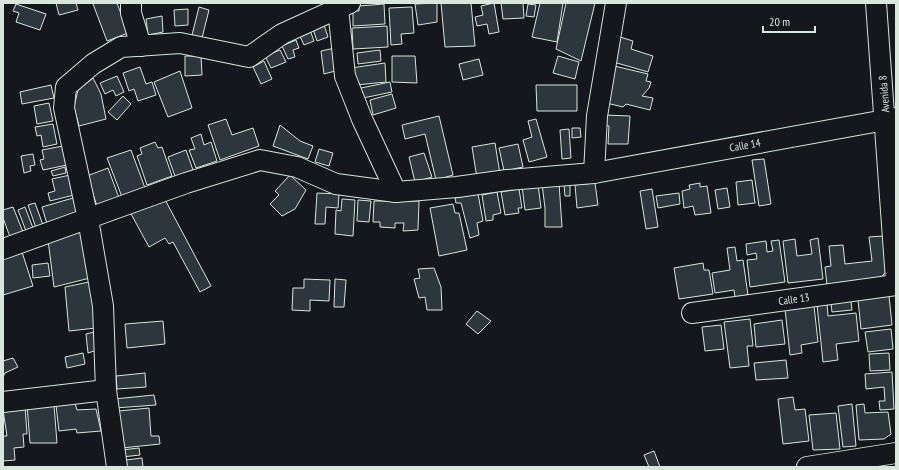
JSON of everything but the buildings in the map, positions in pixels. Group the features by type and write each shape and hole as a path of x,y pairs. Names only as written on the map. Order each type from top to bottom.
{"street":[{"path":"131,3 132,13 141,46"},
{"path":"594,173 597,116 616,3"},
{"name":"Avenida 8","path":"876,3 891,119 896,280"},
{"path":"117,467 106,390 103,306 88,219 64,108 66,87 93,64 121,47 180,43 249,57 282,34 344,6 345,76 362,119 396,192"},
{"name":"Calle 14","path":"3,249 186,183 260,160 297,167 336,184 396,192 457,187 507,180 594,173 891,119"},
{"name":"Calle 13","path":"692,313 896,285"},
{"path":"3,402 106,390"},
{"path":"807,467 896,453"}]}
